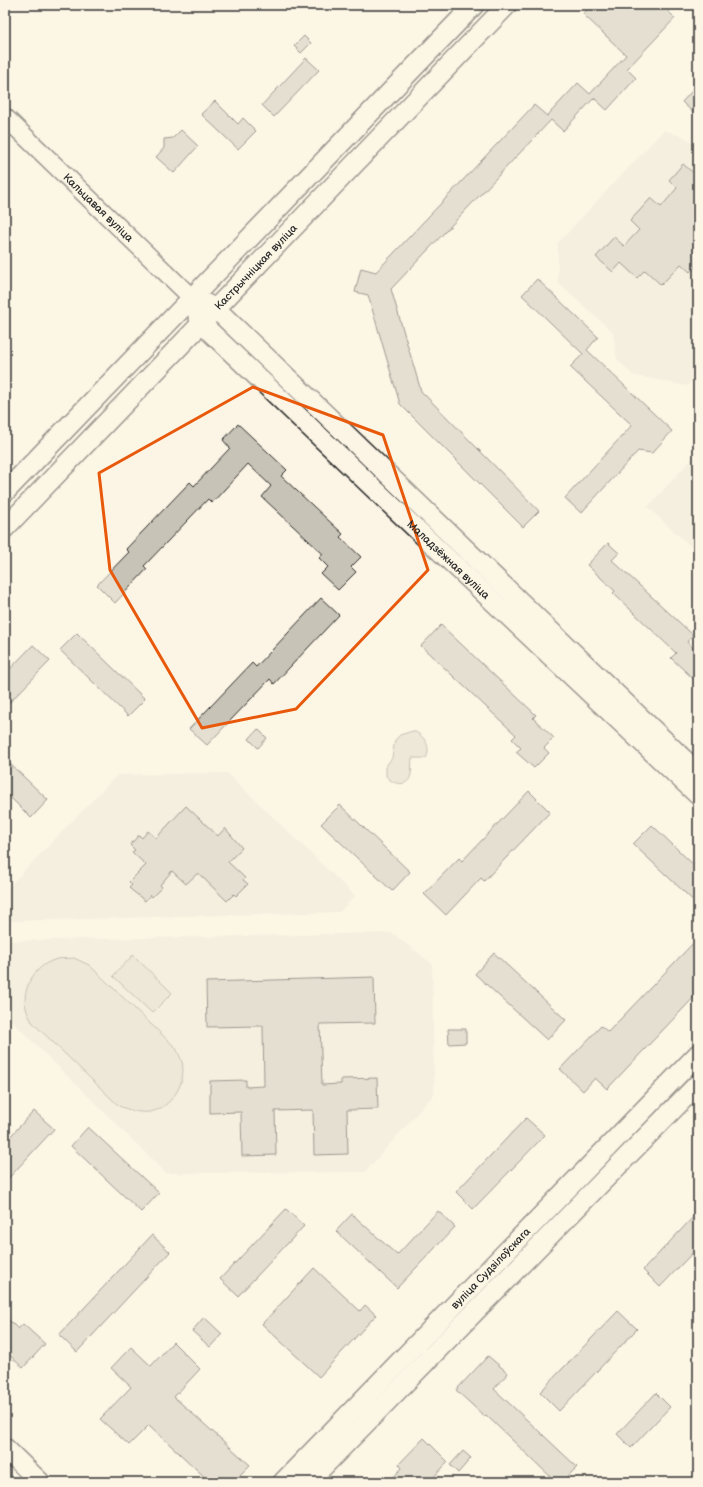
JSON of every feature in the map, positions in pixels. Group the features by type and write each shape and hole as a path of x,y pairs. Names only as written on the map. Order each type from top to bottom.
{"main road":[{"path":"5,492 474,5"},
{"name":"Кастрычніцкая вуліца","path":"5,528 507,5"},
{"path":"192,298 215,308"},
{"path":"192,298 201,323"},
{"name":"Маладзёжная вуліца","path":"215,308 698,773"},
{"name":"Маладзёжная вуліца","path":"201,323 698,795"},
{"name":"вуліца Судзілоўскага","path":"283,1482 698,1054"},
{"name":"вуліца Судзілоўскага","path":"308,1482 698,1084"},
{"path":"5,1448 40,1482"},
{"path":"5,1476 11,1482"}],"street":[{"name":"Кальцавая вуліца","path":"5,116 192,298"}],"highlighted area":[{"path":"253,387 383,435 428,570 296,709 202,728 110,570 99,473"}],"shaded area":[{"path":"664,130 688,139 698,149 698,375 687,386 633,375 617,359 613,332 558,283 558,243"},
{"path":"698,452 698,553 648,507"},
{"path":"413,731 424,738 428,754 426,758 412,758 410,778 404,783 396,783 386,776 386,766 392,758 395,740 400,735"},
{"path":"227,773 355,896 339,912 8,921 6,890 117,775"},
{"path":"392,933 432,964 434,1094 365,1172 166,1173 5,1014 5,941"},
{"path":"133,955 172,993 152,1013 113,976"},
{"path":"74,958 89,965 176,1048 182,1062 183,1070 180,1086 171,1100 158,1110 142,1112 119,1106 32,1022 26,1010 25,1000 28,984 32,977 43,965 50,961"}],"building":[{"path":"591,5 662,5 675,18 627,69 636,78 607,110 594,98 563,131 551,120 391,289 421,391 539,511 523,527 400,404 368,295 355,292 361,268 376,272 534,105 547,116 578,83 590,94 626,55 583,14"},
{"path":"304,36 311,43 301,53 294,46"},
{"path":"306,58 319,70 274,117 262,105"},
{"path":"692,91 698,96 698,117 682,102"},
{"path":"215,101 238,124 243,118 256,131 238,149 201,114"},
{"path":"181,130 198,146 174,173 156,157 164,148 164,139 173,138"},
{"path":"683,164 698,177 698,183 693,188 698,192 698,263 690,272 681,264 661,285 645,270 637,278 621,263 613,272 596,257 614,237 624,246 639,230 630,221 651,198 661,207 677,188 669,180"},
{"path":"537,279 598,337 587,350 672,431 652,453 638,451 581,513 565,498 632,425 570,367 583,354 522,295"},
{"path":"238,424 287,470 281,476 343,534 340,537 361,557 351,567 356,572 338,590 321,574 328,567 319,558 323,554 262,497 271,486 248,464 212,503 208,499 144,566 147,569 115,603 97,585 129,552 126,549 190,482 194,486 230,448 223,440"},
{"path":"608,543 619,553 612,560 693,635 687,642 698,653 698,683 671,658 676,653 613,593 615,591 587,565"},
{"path":"321,598 339,615 274,684 270,679 207,745 189,729 252,663 256,667"},
{"path":"441,625 536,715 533,718 554,738 544,748 549,753 534,768 516,752 521,748 512,739 516,735 421,646"},
{"path":"77,633 145,699 128,716 60,650"},
{"path":"33,645 50,661 5,707 5,674"},
{"path":"258,729 267,738 258,748 249,739"},
{"path":"5,759 48,800 31,818 5,792"},
{"path":"529,791 550,812 484,881 481,878 446,915 424,894 459,858 462,861"},
{"path":"340,805 410,872 392,891 321,824"},
{"path":"186,806 218,836 225,828 242,848 228,862 245,878 243,880 248,884 236,896 234,894 227,901 198,873 186,884 172,871 160,885 162,887 152,897 150,895 145,901 129,888 132,885 129,882 146,865 132,852 135,850 130,845 139,835 142,838 148,831 156,838"},
{"path":"652,825 698,869 698,905 633,844"},
{"path":"698,938 698,993 607,1089 595,1078 583,1091 560,1069 601,1026 608,1032"},
{"path":"494,953 566,1020 547,1040 475,974"},
{"path":"374,977 375,1023 320,1024 322,1085 341,1084 341,1079 377,1078 378,1109 347,1110 348,1154 314,1155 313,1110 275,1111 276,1155 242,1156 241,1112 210,1113 210,1081 246,1080 246,1087 264,1086 263,1026 207,1027 206,982"},
{"path":"448,1029 466,1029 466,1043 449,1044"},
{"path":"34,1111 54,1129 5,1182 5,1142"},
{"path":"526,1118 545,1135 473,1209 456,1192"},
{"path":"88,1127 159,1193 141,1212 71,1146"},
{"path":"286,1209 304,1226 238,1296 220,1279"},
{"path":"438,1211 455,1227 397,1288 336,1231 352,1214 397,1255"},
{"path":"698,1212 698,1247 660,1287 643,1270"},
{"path":"152,1235 170,1252 77,1352 59,1335"},
{"path":"314,1268 360,1311 365,1305 376,1315 319,1377 262,1324"},
{"path":"618,1311 637,1329 559,1411 540,1392"},
{"path":"5,1316 18,1329 23,1324 45,1344 23,1368 5,1351"},
{"path":"204,1317 222,1334 210,1347 192,1331"},
{"path":"173,1342 200,1369 174,1397 250,1465 233,1482 210,1482 149,1425 129,1445 100,1419 131,1387 111,1368 131,1347 151,1366"},
{"path":"488,1356 508,1373 494,1389 577,1467 562,1482 556,1482 486,1415 484,1416 456,1390"},
{"path":"656,1393 670,1407 631,1448 617,1434"},
{"path":"424,1438 448,1462 429,1482 389,1482 402,1468 399,1464"},
{"path":"463,1451 471,1458 458,1473 450,1465"}]}
